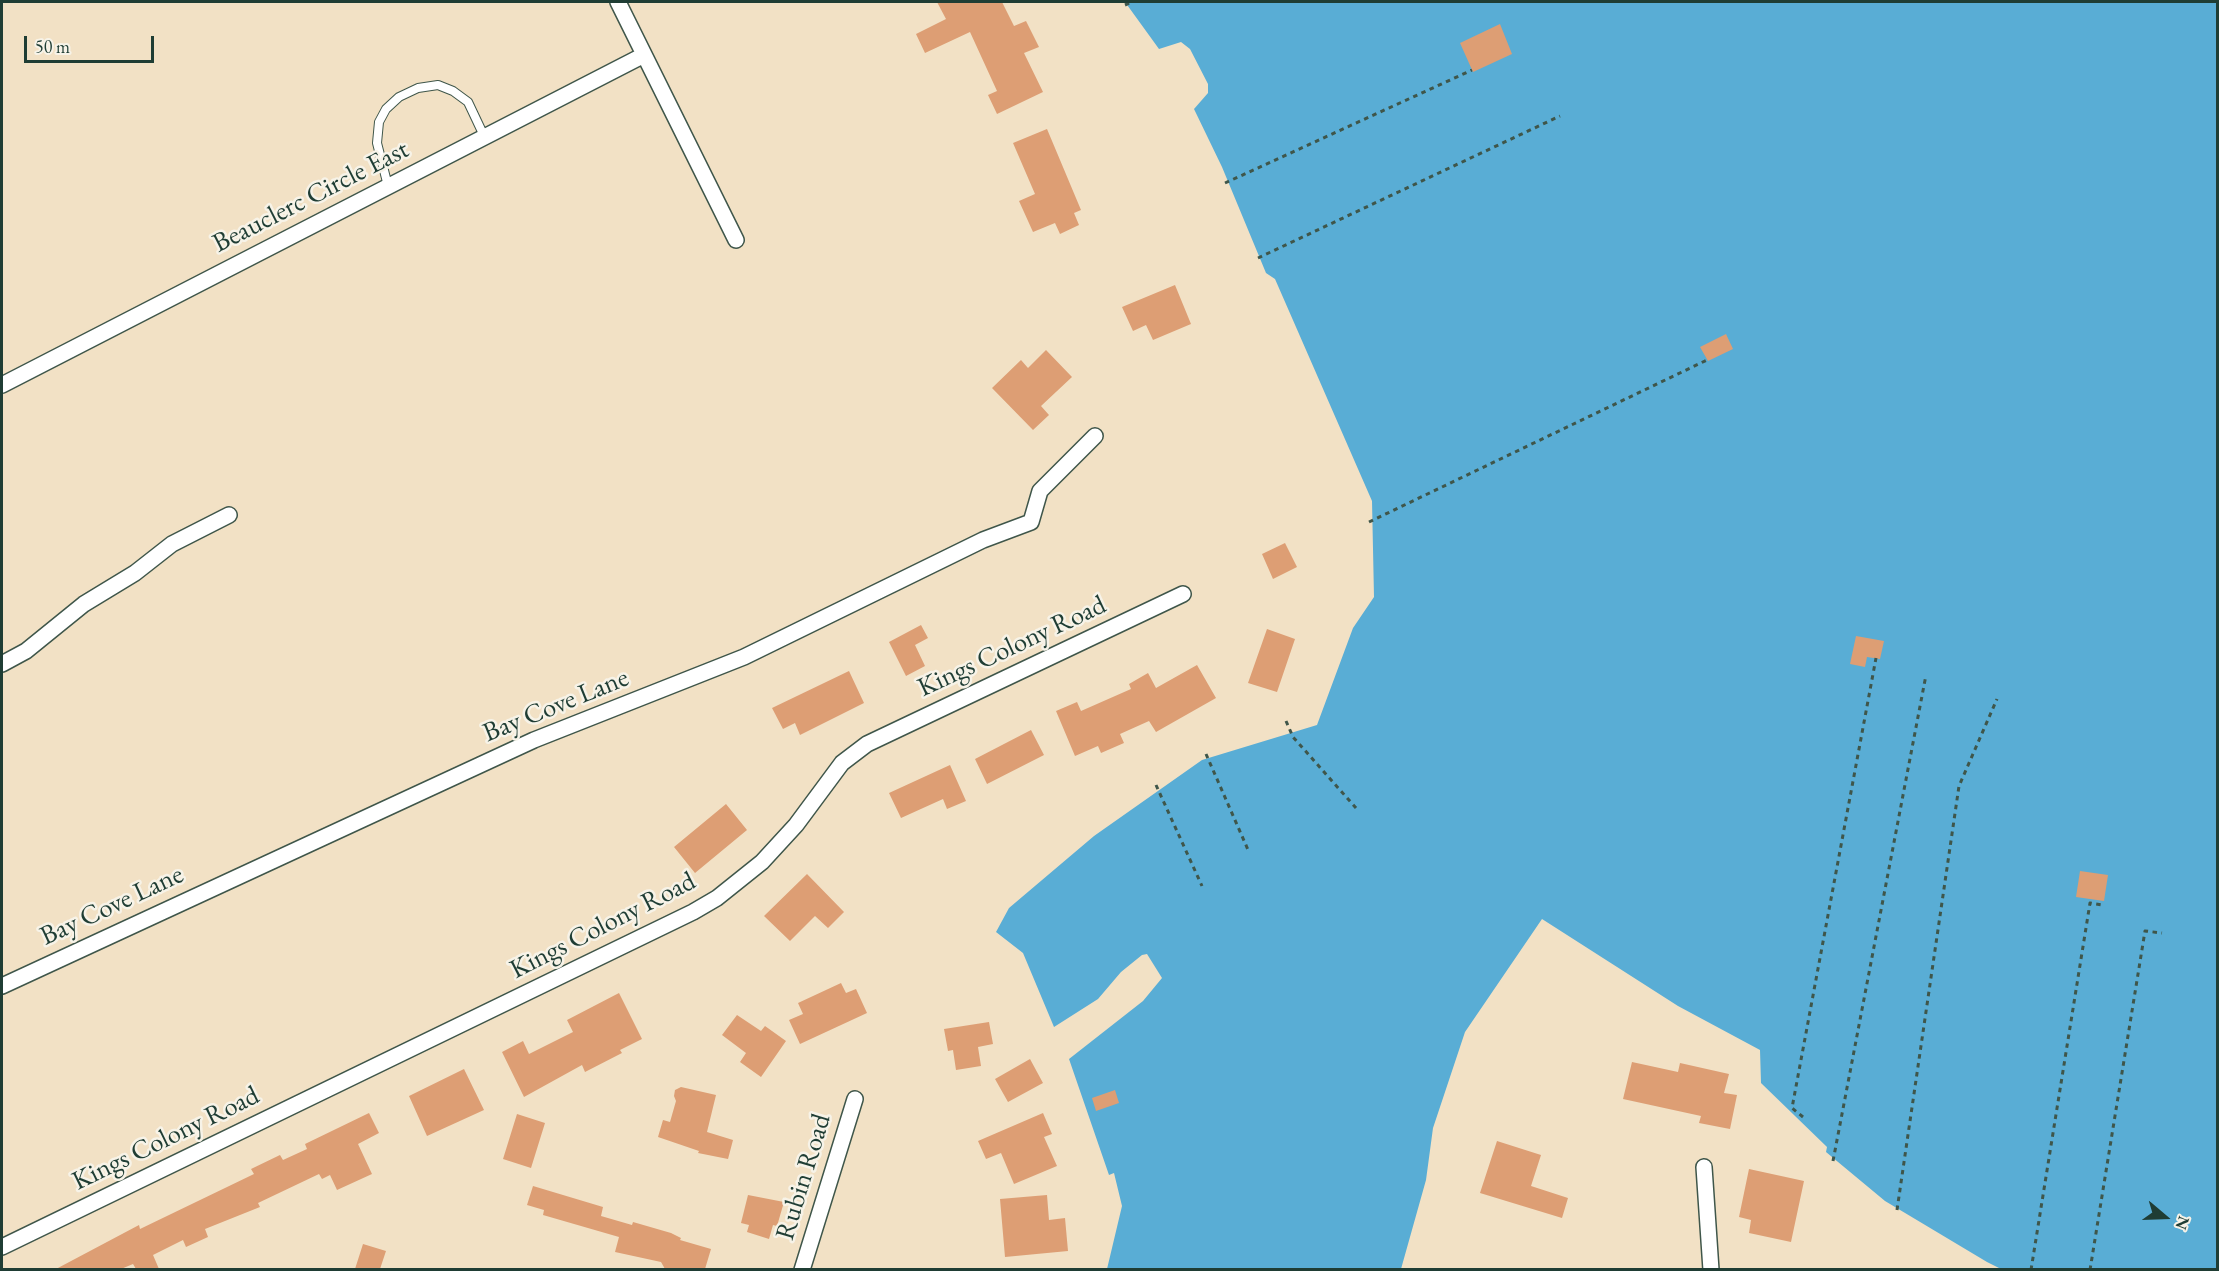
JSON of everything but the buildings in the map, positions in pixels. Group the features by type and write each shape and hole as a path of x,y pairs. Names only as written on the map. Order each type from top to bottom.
{"street":[{"path":"618,2 736,240"},
{"name":"Beauclerc Circle East","path":"2,385 644,55"},
{"name":"Bay Cove Lane","path":"2,986 534,740 744,657 983,540 1031,522 1040,491 1095,436"},
{"path":"2,664 26,651 84,604 135,573 172,544 229,516"},
{"name":"Kings Colony Road","path":"2,1247 693,912 717,898 762,862 796,825 842,763 867,744 1183,594"},
{"name":"Rubin Road","path":"802,1269 855,1099"},
{"path":"1704,1167 1711,1269"}],"lane":[{"path":"388,186 377,142 379,122 386,109 399,97 418,88 438,85 453,91 468,102 485,138"}],"path":[{"path":"1125,5 1132,2"},
{"path":"1225,183 1472,70"},
{"path":"1258,258 1560,116"},
{"path":"1369,522 1707,360"},
{"path":"1803,1117 1792,1108 1876,658"},
{"path":"1833,1161 1926,675"},
{"path":"1897,1210 1959,786 1997,699"},
{"path":"1286,721 1293,737 1356,808"},
{"path":"1206,754 1249,852"},
{"path":"1156,785 1202,886"},
{"path":"2031,1269 2090,903 2102,905"},
{"path":"2090,1269 2145,931 2162,933"}],"water":[{"path":"1125,2 2217,2 2217,1269 2003,1270 1987,1262 1885,1201 1826,1152 1827,1147 1761,1083 1760,1050 1678,1006 1542,919 1465,1032 1433,1128 1426,1180 1401,1269 1107,1269 1122,1206 1114,1173 1109,1175 1069,1059 1143,1001 1162,978 1147,954 1142,955 1121,972 1098,999 1054,1027 1023,953 996,932 1009,908 1094,836 1202,760 1317,725 1353,628 1374,597 1372,501 1275,279 1266,273 1222,167 1194,109 1208,93 1208,84 1190,49 1181,42 1159,49"}]}
